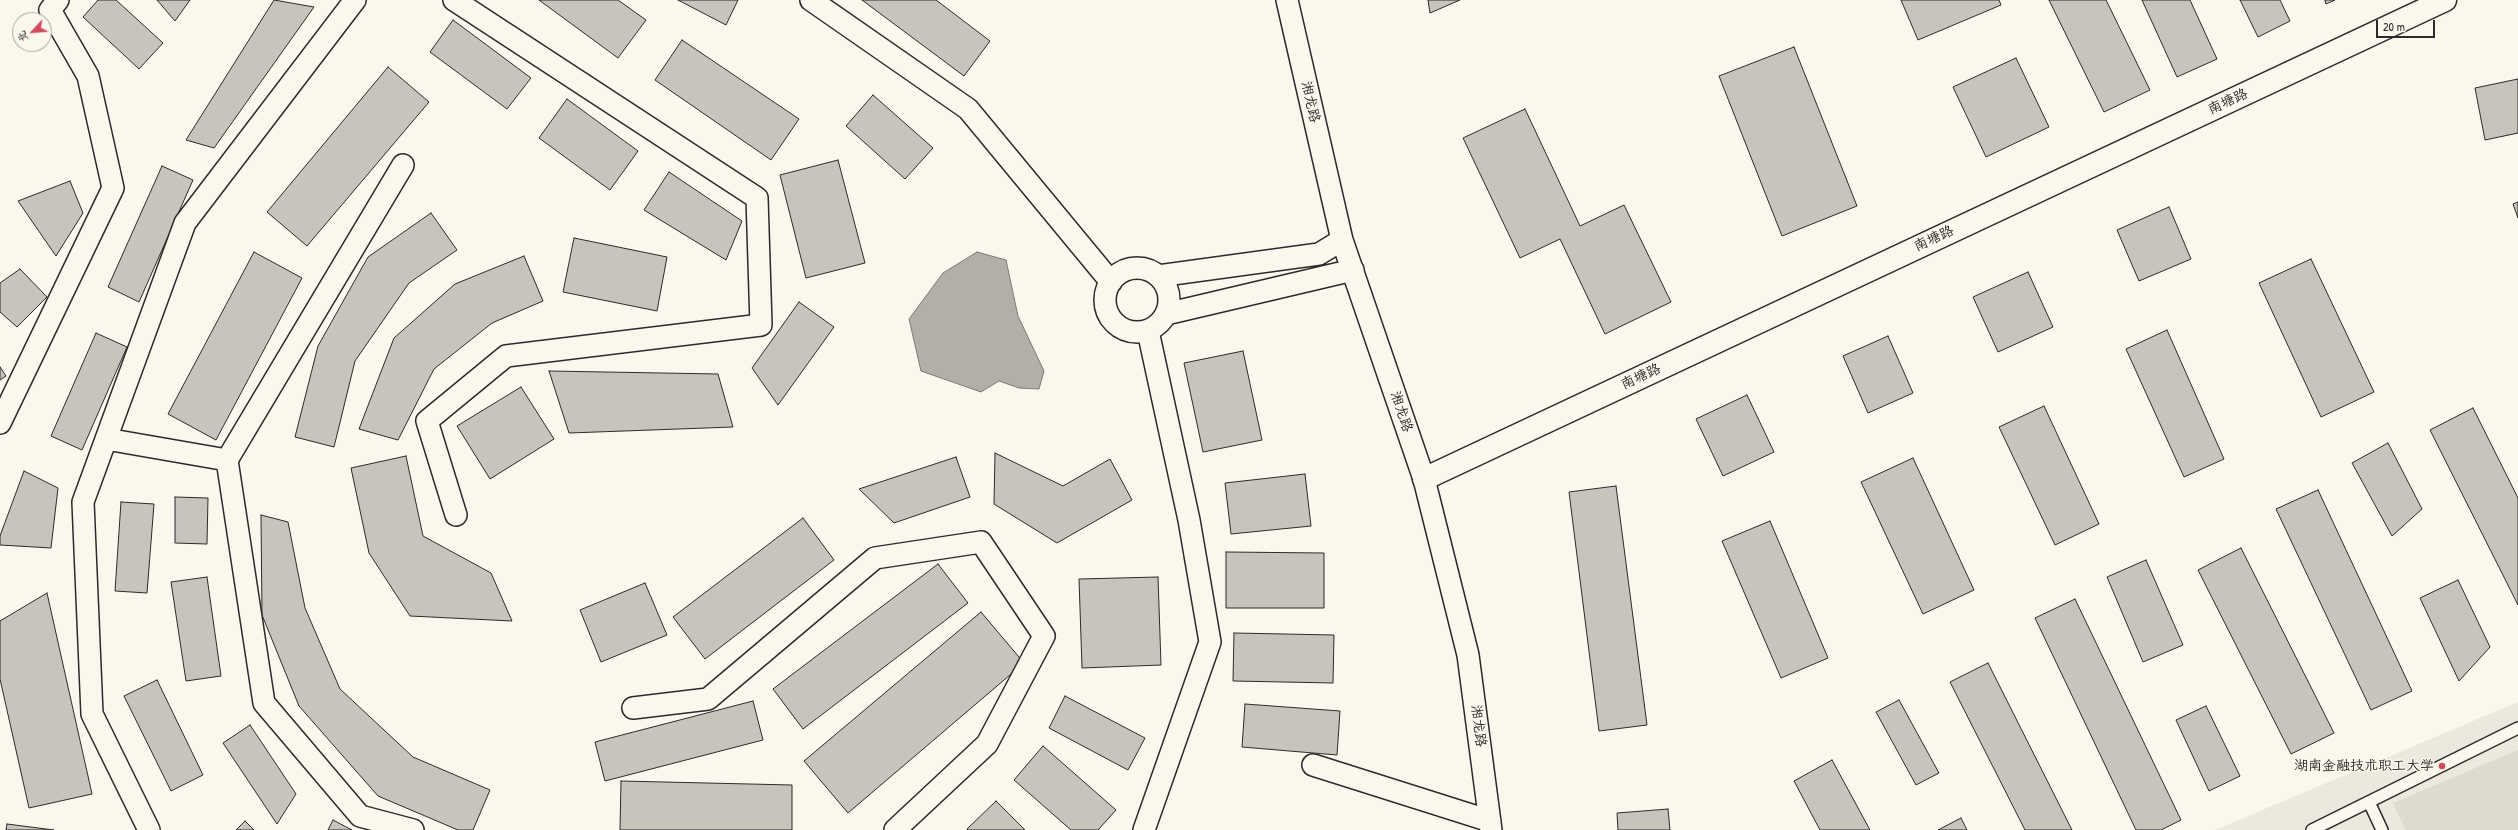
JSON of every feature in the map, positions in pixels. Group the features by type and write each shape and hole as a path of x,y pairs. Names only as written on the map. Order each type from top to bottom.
{"street":[{"path":"0,422 113,188 88,76 50,10 58,0"},
{"path":"149,830 92,714 82,502 185,223 355,0"},
{"path":"454,0 758,198 761,325 506,356 427,421 456,515"},
{"path":"811,0 968,109 1111,282"},
{"name":"湘龙路","path":"1287,0 1342,240 1424,478 1468,655 1490,825"},
{"name":"南塘路","path":"1424,478 2445,0"},
{"path":"403,165 227,460 264,703 360,816 413,830"},
{"path":"1158,276 1319,254 1342,240"},
{"path":"1134,268 1146,269 1158,276 1168,290 1169,300 1166,314 1156,326 1148,331 1128,331 1111,318 1106,308 1105,297 1111,282 1124,271 1134,268"},
{"path":"1166,314 1353,270"},
{"path":"1144,830 1210,642 1189,520 1148,331"},
{"path":"106,439 227,460"},
{"path":"633,708 708,699 875,558 981,542 1044,636 987,744 900,828"},
{"path":"1313,765 1490,825"}],"lane":[{"path":"2312,830 2518,728"},
{"path":"2369,802 2382,830"}],"shaded area":[{"path":"977,252 1006,260 1018,316 1044,371 1039,389 1019,388 999,381 981,392 921,371 909,319 943,273"},
{"name":"湖南金融技术职工大学","path":"2518,702 2518,830 2215,830"},
{"path":"2518,750 2518,830 2406,830 2393,803"}],"building":[{"path":"98,0 116,0 163,43 139,69 83,17"},
{"path":"157,0 190,0 175,21"},
{"path":"274,0 314,7 214,148 186,140"},
{"path":"539,0 618,0 646,20 618,58"},
{"path":"678,0 738,0 726,25"},
{"path":"862,0 936,0 990,41 964,76"},
{"path":"1428,0 1460,0 1430,13"},
{"path":"1901,0 1999,0 2001,5 1918,40"},
{"path":"2049,0 2106,0 2150,90 2104,112"},
{"path":"2142,0 2190,0 2217,59 2177,77"},
{"path":"2240,0 2280,0 2290,21 2258,37"},
{"path":"2325,0 2335,0 2326,4"},
{"path":"453,20 531,78 507,109 430,52"},
{"path":"682,40 799,119 771,160 655,80"},
{"path":"1794,47 1857,206 1782,236 1719,76"},
{"path":"2016,58 2049,127 1986,157 1953,87"},
{"path":"388,67 429,102 307,246 267,212"},
{"path":"2518,79 2518,133 2485,140 2475,88"},
{"path":"873,95 933,148 905,179 846,126"},
{"path":"567,99 638,151 610,190 539,138"},
{"path":"1525,109 1580,226 1624,205 1671,302 1605,334 1560,239 1520,258 1463,138"},
{"path":"838,160 865,263 806,278 780,175"},
{"path":"162,166 193,180 139,302 108,287"},
{"path":"669,172 742,221 726,260 644,210"},
{"path":"70,181 83,213 56,256 18,201"},
{"path":"2518,202 2518,218 2513,204"},
{"path":"2169,207 2191,259 2139,281 2117,230"},
{"path":"431,213 457,250 409,283 355,361 334,447 295,437 318,346 368,257"},
{"path":"574,238 667,257 657,311 563,292"},
{"path":"254,252 302,278 216,440 168,414"},
{"path":"524,256 543,301 492,323 434,369 398,440 359,429 394,338 455,284"},
{"path":"2311,259 2374,392 2321,417 2259,283"},
{"path":"20,269 47,297 17,327 0,312 0,283"},
{"path":"2028,272 2053,327 1998,352 1973,297"},
{"path":"799,302 834,327 778,405 752,368"},
{"path":"2167,330 2224,459 2184,477 2126,349"},
{"path":"96,333 127,347 82,450 51,436"},
{"path":"1888,336 1913,393 1868,413 1843,356"},
{"path":"1243,351 1262,440 1203,452 1184,363"},
{"path":"0,367 6,376 0,380"},
{"path":"549,371 718,374 733,427 569,433"},
{"path":"521,387 554,439 490,479 457,426"},
{"path":"1747,395 1774,452 1723,476 1696,419"},
{"path":"2044,406 2099,524 2055,545 1999,427"},
{"path":"2473,408 2518,498 2518,605 2430,430"},
{"path":"2388,443 2422,509 2392,536 2352,463"},
{"path":"995,453 1063,486 1110,459 1132,500 1057,543 994,504"},
{"path":"406,456 423,536 491,573 512,621 410,616 369,553 351,468"},
{"path":"956,457 970,497 894,523 859,489"},
{"path":"1913,458 1974,590 1923,614 1861,482"},
{"path":"24,471 58,488 51,548 0,545 0,536"},
{"path":"1305,474 1311,526 1231,534 1225,483"},
{"path":"1616,486 1647,725 1599,731 1569,492"},
{"path":"2318,490 2412,691 2371,710 2276,509"},
{"path":"175,497 208,498 207,544 175,543"},
{"path":"121,502 154,504 147,593 115,591"},
{"path":"261,515 288,522 305,608 340,689 413,757 490,790 473,830 458,830 378,796 299,706 262,615"},
{"path":"803,518 834,560 705,659 673,617"},
{"path":"1770,521 1828,658 1781,678 1722,541"},
{"path":"2241,548 2334,733 2291,754 2198,570"},
{"path":"1226,552 1324,553 1324,608 1226,608"},
{"path":"2146,560 2183,645 2143,662 2107,577"},
{"path":"938,564 968,603 803,729 773,689"},
{"path":"207,577 221,676 186,681 171,582"},
{"path":"1158,577 1161,665 1082,668 1079,579"},
{"path":"2458,580 2490,647 2459,681 2420,598"},
{"path":"645,583 667,635 601,662 580,610"},
{"path":"47,593 92,794 29,808 0,679 0,621"},
{"path":"2075,599 2181,820 2161,830 2136,830 2035,618"},
{"path":"981,612 1024,663 848,813 804,761"},
{"path":"1234,633 1334,635 1333,683 1233,681"},
{"path":"1988,663 2072,830 2025,830 1950,682"},
{"path":"157,680 203,775 171,791 124,696"},
{"path":"1065,696 1145,738 1128,770 1049,728"},
{"path":"1899,700 1939,773 1916,785 1876,712"},
{"path":"753,701 763,740 605,781 595,742"},
{"path":"1245,704 1340,711 1337,755 1242,747"},
{"path":"2206,706 2240,776 2209,791 2176,720"},
{"path":"250,725 296,794 277,824 223,743"},
{"path":"1043,746 1116,810 1098,830 1071,830 1014,780"},
{"path":"1832,760 1870,830 1820,830 1794,781"},
{"path":"621,781 792,785 792,830 620,830"},
{"path":"996,801 1025,830 967,829"},
{"path":"1668,809 1670,830 1618,830 1617,813"},
{"path":"1961,818 1967,830 1938,830"},
{"path":"333,820 352,830 328,830"},
{"path":"245,821 254,830 236,830"},
{"path":"7,824 54,830 6,830"}],"place":[{"name":"湖南金融技术职工大学","path":"2442,766"}]}
